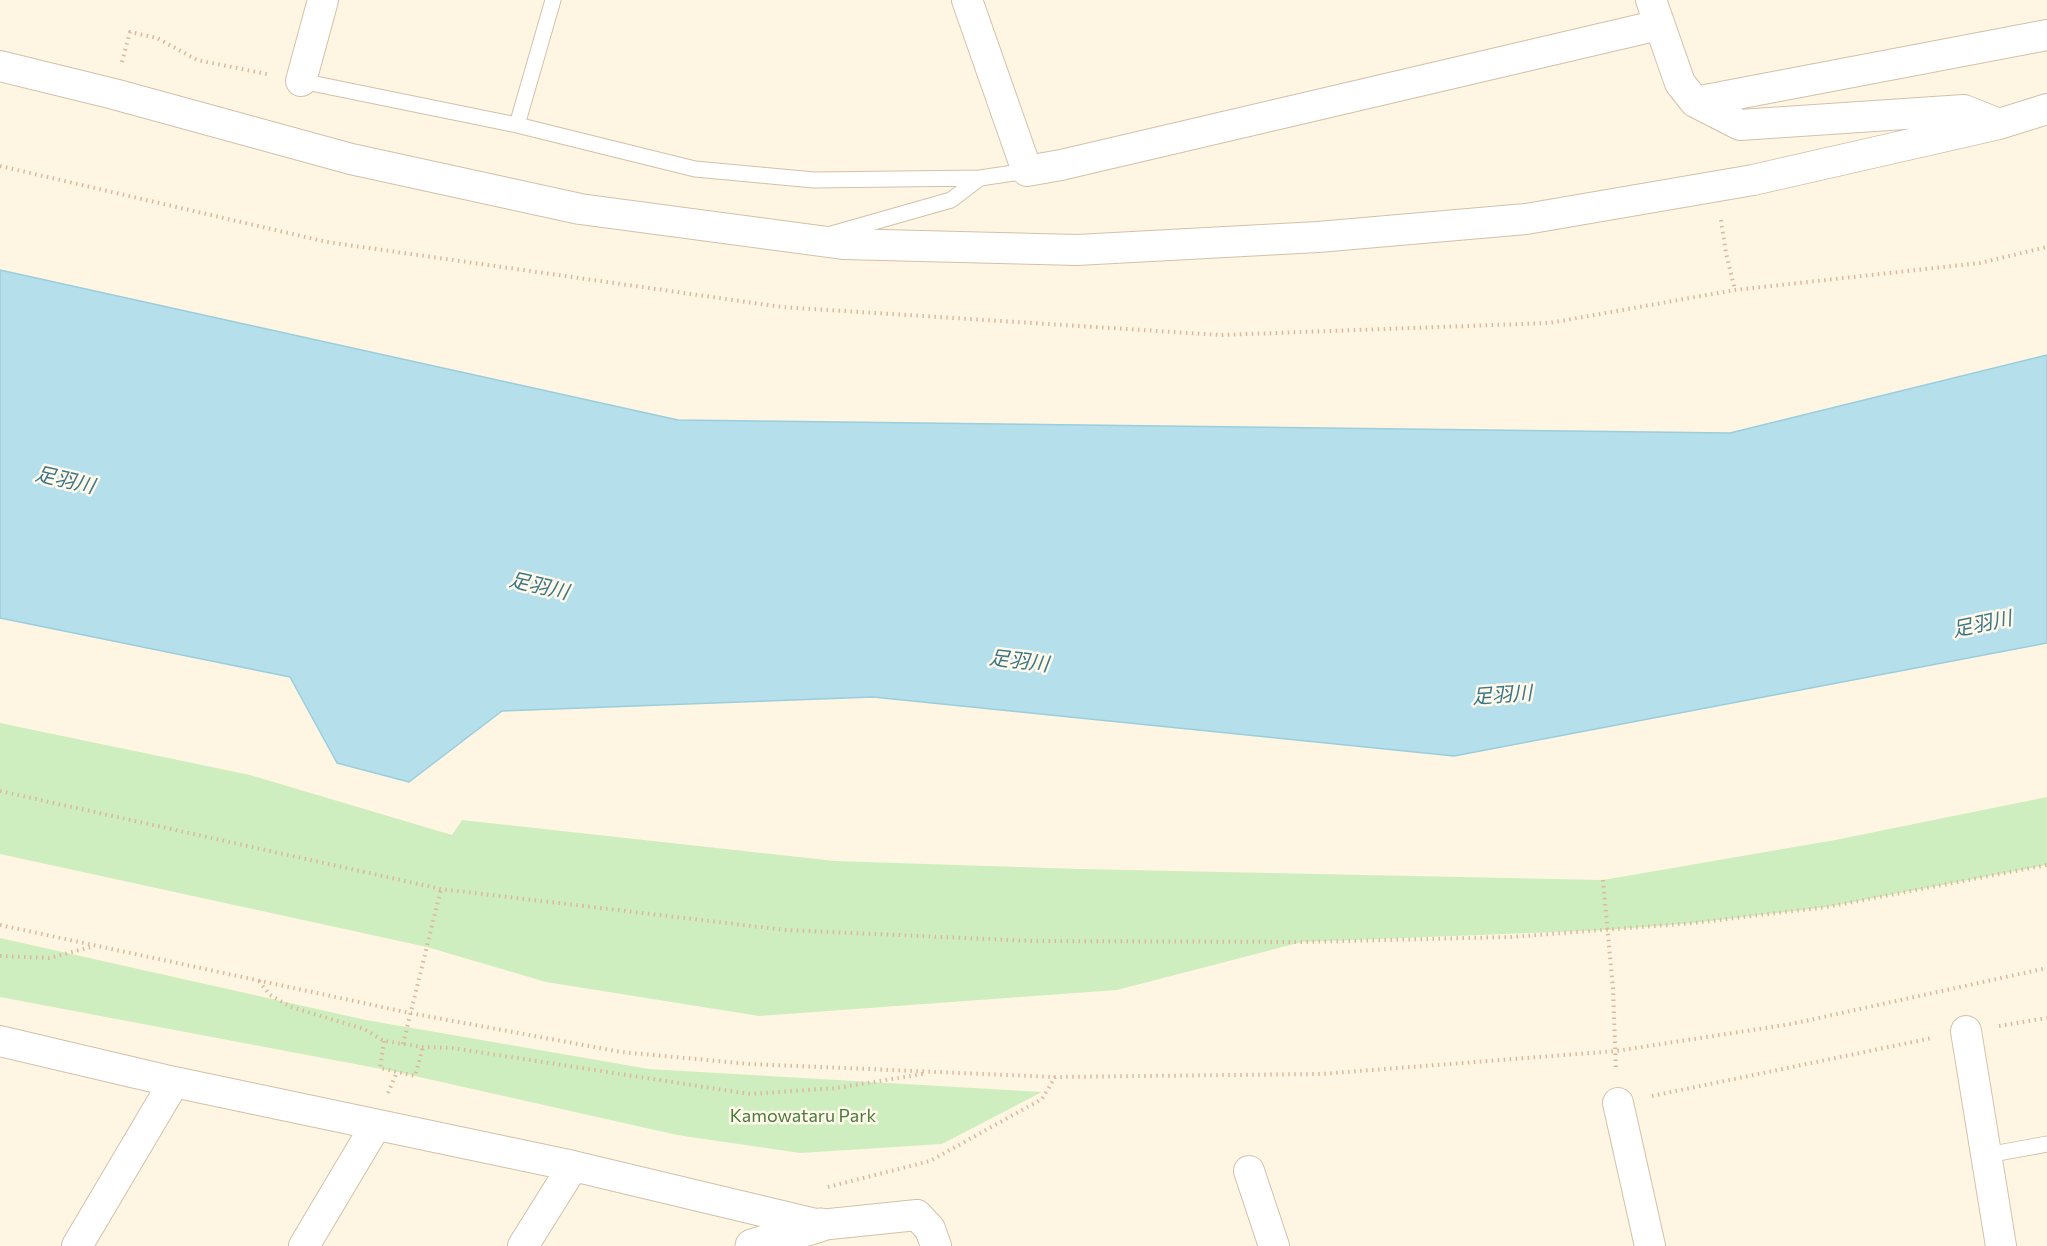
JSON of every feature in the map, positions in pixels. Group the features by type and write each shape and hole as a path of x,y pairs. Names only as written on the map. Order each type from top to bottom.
{"street":[{"path":"301,81 323,0"},
{"path":"968,0 1028,171 1061,165 1655,13 1680,83 1695,102 1740,125 1964,110 1999,124"},
{"path":"1695,102 2047,34"},
{"path":"0,66 114,94 351,159 580,209 843,244 1077,250 1318,237 1526,219 1753,180 1999,124 2047,109"},
{"path":"1966,1031 2001,1246"},
{"path":"0,1041 174,1082 573,1166 820,1225"},
{"path":"77,1246 174,1082"},
{"path":"1618,1103 1650,1246"},
{"path":"304,1246 376,1125"},
{"path":"523,1246 573,1166"},
{"path":"1249,1171 1274,1246"},
{"path":"752,1246 820,1225 917,1215 930,1229 936,1246"}],"lane":[{"path":"518,125 553,0"},
{"path":"301,81 518,125 695,170 814,180 980,178 1028,171"},
{"path":"811,240 951,200 980,178"},
{"path":"1987,1155 2047,1144"}],"path":[{"path":"130,32 157,38 197,60 301,81"},
{"path":"1726,253 1735,290"},
{"path":"0,791 441,890 784,930 1034,941 1302,942 1511,937 1607,930 1694,923 1827,907 2047,865"},
{"path":"1603,880 1616,1051"},
{"path":"403,1044 441,890"},
{"path":"0,925 93,947 410,1013 621,1052 750,1064 1055,1077 1321,1074 1616,1051 1791,1024 2047,968"},
{"path":"0,956 49,958 93,947"},
{"path":"259,981 270,994 291,1006 364,1029 384,1041 423,1047 452,1048 750,1094 836,1088 932,1072"},
{"path":"1618,1103 1966,1031 2047,1018"},
{"path":"384,1041 380,1068 415,1076 423,1047"},
{"path":"820,1225 826,1188 930,1161 1042,1099 1055,1077"}],"green space":[{"path":"0,723 250,775 452,835 462,820 835,861 1080,869 1603,880 1835,840 2047,797 2047,865 1827,907 1694,923 1607,930 1302,942 1117,990 759,1016 546,982 427,947 0,854"},
{"name":"Kamowataru Park","path":"0,938 366,1020 649,1069 1042,1092 942,1144 800,1153 677,1135 397,1072 0,997"}],"water":[{"name":"足羽川","path":"0,270 678,420 1730,433 2047,355 2047,643 1454,756 873,697 502,711 409,782 337,763 290,677 0,618"}]}
